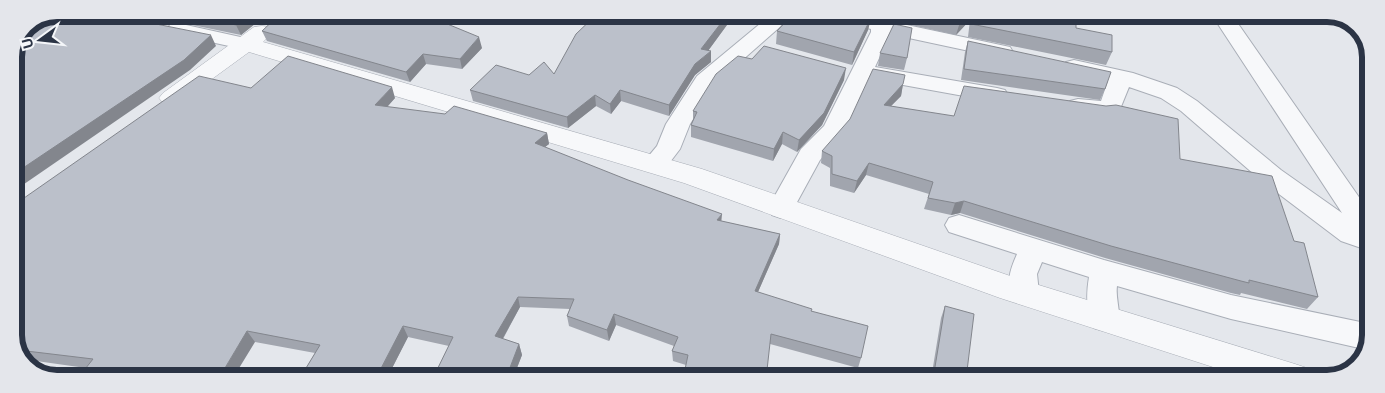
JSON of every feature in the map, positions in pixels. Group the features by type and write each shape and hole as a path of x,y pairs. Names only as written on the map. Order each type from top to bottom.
{"street":[{"path":"151,112 247,44 272,23"},
{"path":"661,157 678,124 706,81 757,47 773,23"},
{"path":"869,23 881,26 930,30 1023,56"},
{"path":"1227,23 1362,222"},
{"path":"154,25 247,44 661,157 1027,269 1103,290 1231,307 1362,334"},
{"path":"787,196 810,155 834,130 854,73 881,32 881,26"},
{"path":"1050,62 1121,77 1168,93 1189,106 1272,176 1351,234 1362,238"},
{"path":"854,73 1013,97"},
{"path":"1062,104 1110,109 1121,77"},
{"path":"959,225 1027,269 1103,290 1276,370"}],"building":[{"path":"51,23 151,23 211,35 184,60 23,168 23,51 28,38 38,28"},
{"path":"270,23 445,23 479,37 460,59 423,54 406,72 262,31"},
{"path":"588,23 721,23 701,49 711,51 695,64 669,105 620,90 610,104 595,95 567,117 470,90 496,65 529,75 544,62 554,74 576,34"},
{"path":"784,23 868,23 854,52 777,31"},
{"path":"1076,23 1076,28 1112,35 1112,52 971,24"},
{"path":"894,24 912,28 907,58 880,53"},
{"path":"968,41 1111,72 1105,89 964,69"},
{"path":"764,46 846,68 824,113 799,140 783,132 774,149 691,125 697,112 693,111 716,74 738,56 752,59"},
{"path":"288,56 392,87 375,105 445,114 454,106 547,133 535,143 628,180 722,214 717,220 780,234 755,291 812,309 811,311 868,326 861,358 771,334 767,370 685,370 688,355 672,351 678,337 614,314 607,330 567,316 574,299 518,297 495,336 519,344 509,370 437,370 453,337 403,326 380,370 305,370 320,345 247,331 224,370 84,370 93,359 26,351 23,342 23,199 199,76 251,88"},
{"path":"873,69 905,75 903,84 884,105 954,116 964,86 1106,106 1116,105 1178,119 1180,159 1272,176 1294,241 1304,243 1318,297 1249,280 1249,283 1111,246 964,201 955,203 928,198 933,182 869,163 857,181 832,174 832,156 822,151 850,119"},
{"path":"945,306 974,314 967,370 934,370"}]}
